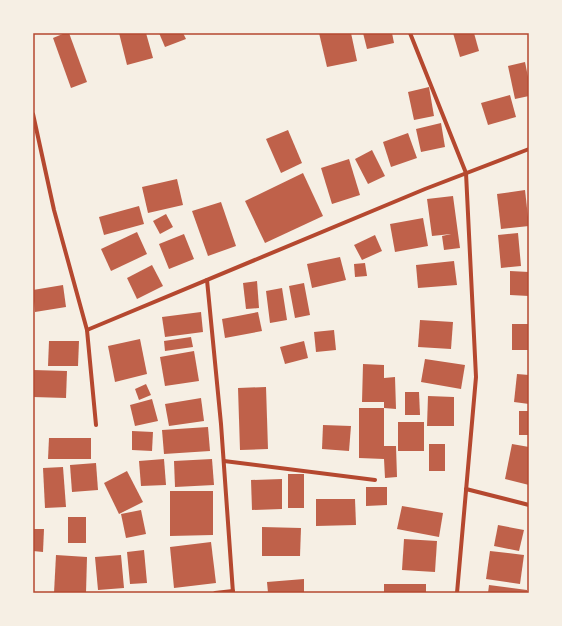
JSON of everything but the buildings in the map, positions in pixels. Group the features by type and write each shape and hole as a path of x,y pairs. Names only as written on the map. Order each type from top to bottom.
{"street":[{"path":"410,33 466,173 476,377 457,593"},
{"path":"33,114 54,210 87,330 96,425"},
{"path":"87,330 466,173 529,149"},
{"path":"207,280 224,461 233,592 215,593"},
{"path":"224,461 375,480"},
{"path":"466,489 529,505"}]}
